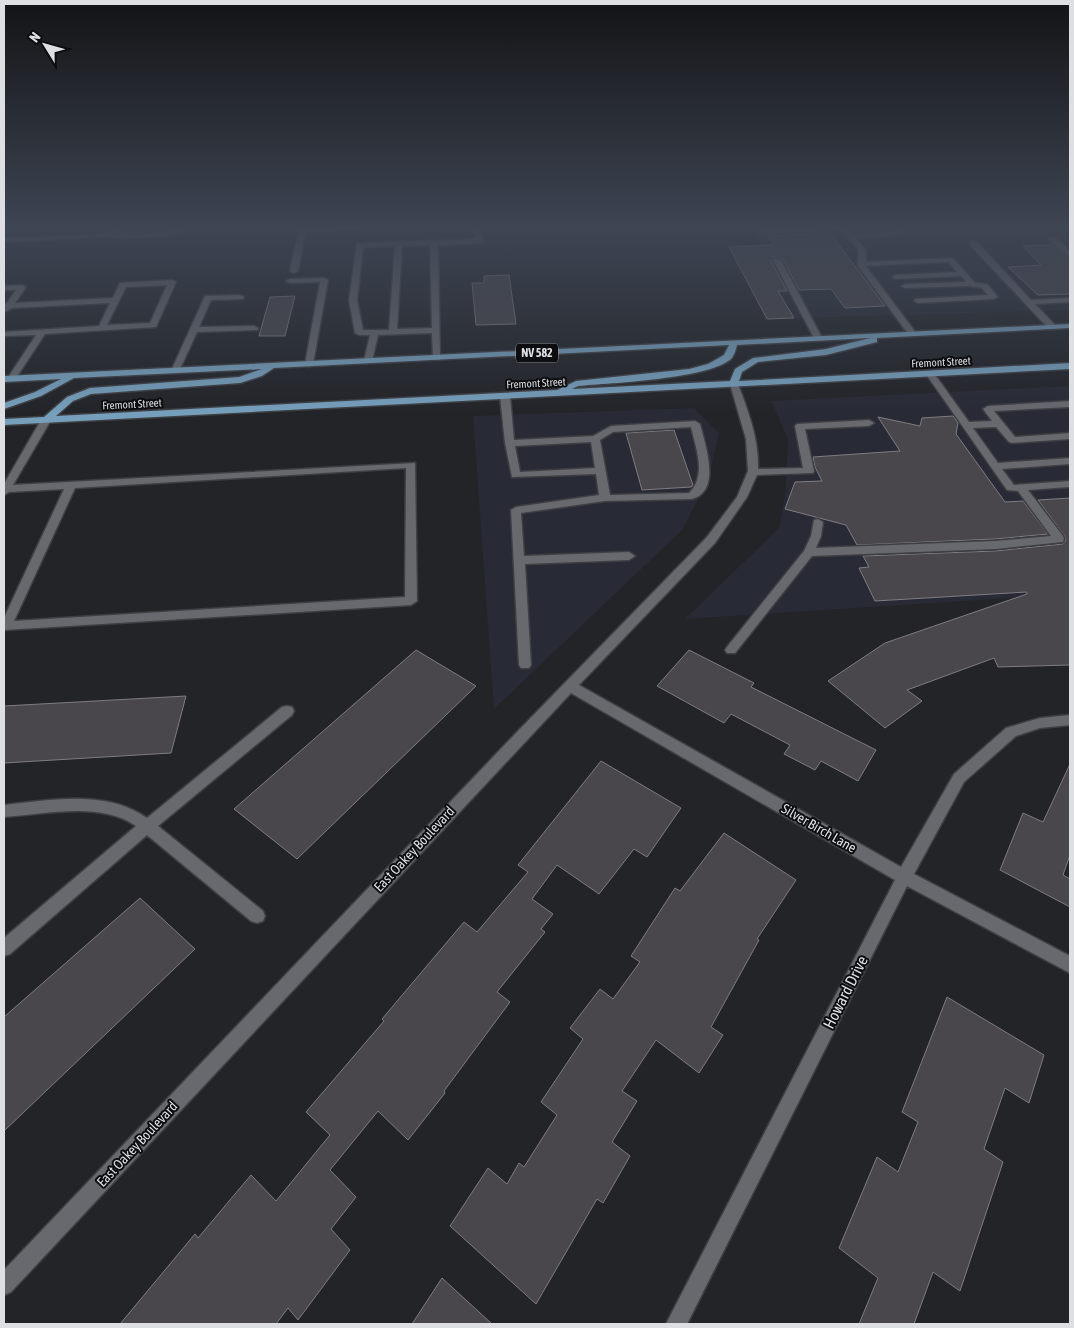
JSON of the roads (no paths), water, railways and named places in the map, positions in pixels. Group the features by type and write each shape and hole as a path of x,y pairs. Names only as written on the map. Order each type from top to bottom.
{"main road":[{"name":"NV 582","path":"7,379 1070,326"},
{"path":"734,384 738,371 756,360 833,351 894,334"},
{"path":"556,394 576,384 689,372 711,366 728,357 734,343"},
{"name":"Fremont Street","path":"4,422 930,374 1068,365"},
{"path":"46,420 70,399 90,391 240,380 275,366"},
{"path":"4,406 20,402 52,388 71,376"}],"street":[{"path":"4,314 6,306 19,290"},
{"path":"102,328 121,290"},
{"path":"4,334 153,325 168,290"},
{"path":"309,364 322,290"},
{"path":"354,290 353,300 359,333 374,334 436,330"},
{"path":"393,332 396,290"},
{"path":"435,290 436,358"},
{"path":"793,290 818,338"},
{"path":"881,290 912,333"},
{"path":"918,301 994,296 988,290"},
{"path":"1017,290 1052,327"},
{"path":"175,371 208,298 240,296"},
{"path":"6,306 116,300"},
{"path":"1028,302 1070,300"},
{"path":"194,330 254,328"},
{"path":"7,379 42,332"},
{"path":"368,361 374,334"},
{"path":"930,374 1011,488 1070,484"},
{"name":"East Oakey Boulevard","path":"4,1285 570,686 711,540 738,504 753,472 753,454 734,384"},
{"path":"505,396 510,443 516,475 600,471"},
{"path":"1070,404 988,409 1012,440 1070,436"},
{"path":"5,491 46,420"},
{"path":"753,472 809,471 800,426 869,423"},
{"path":"510,443 596,438 611,429 695,424 705,467 702,486 692,496 605,498 516,510 525,664"},
{"path":"967,425 999,424"},
{"path":"596,438 605,498"},
{"path":"996,466 1070,461"},
{"path":"5,491 71,485 412,465 411,601 5,626 71,485"},
{"path":"809,552 995,545 1059,539 1021,487"},
{"path":"731,650 809,552 816,536 818,522"},
{"path":"520,560 629,556"},
{"name":"Silver Birch Lane","path":"570,686 904,877 1070,965"},
{"path":"4,948 147,826 287,711"},
{"name":"Howard Drive","path":"676,1324 904,877 959,778 1011,732 1040,723 1070,720"},
{"path":"4,811 85,804 130,814 257,916"}]}
